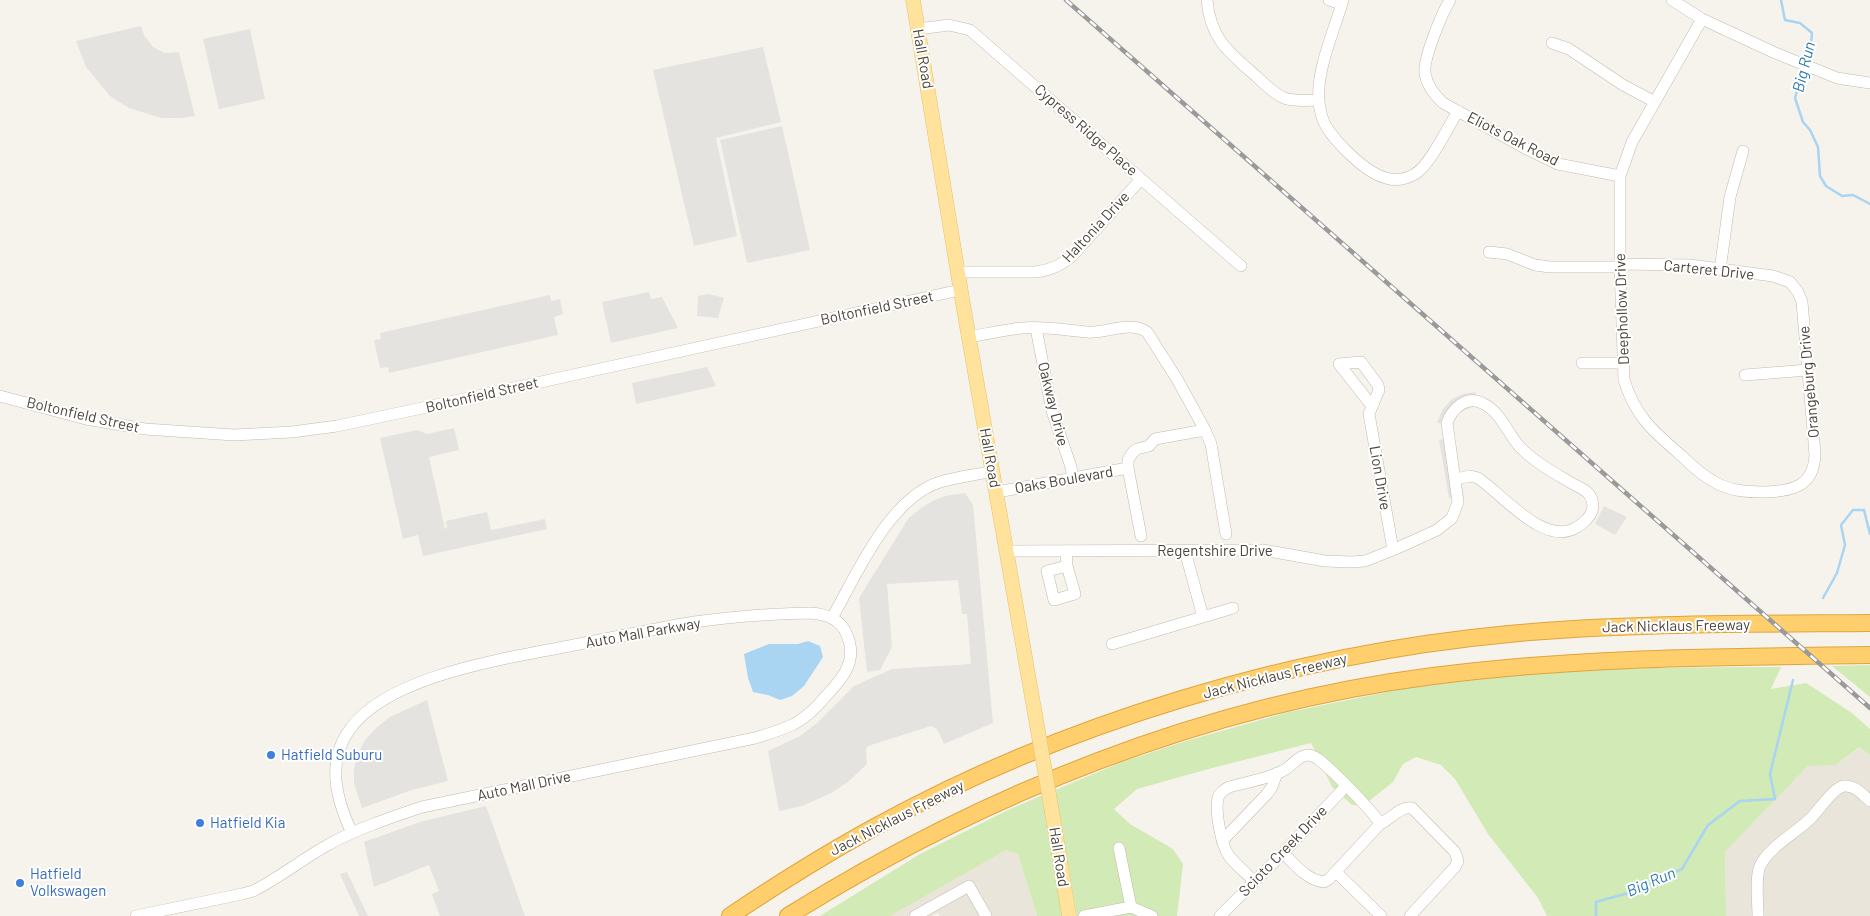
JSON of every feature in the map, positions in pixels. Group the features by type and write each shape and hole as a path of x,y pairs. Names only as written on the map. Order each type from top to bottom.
{"highway":[{"name":"Jack Nicklaus Freeway","path":"730,916 780,882 874,828 1009,762 1107,724 1211,690 1349,657 1433,643 1508,634 1624,626 1870,623"},
{"name":"Jack Nicklaus Freeway","path":"788,916 886,857 972,814 1062,775 1182,732 1310,697 1358,687 1433,676 1571,662 1626,659 1870,655"},
{"path":"808,916 826,893"}],"main road":[{"name":"Hall Road","path":"913,0 968,337 997,492 1069,916"}],"street":[{"path":"1207,0 1208,14 1213,30 1232,56 1272,91 1283,97 1294,100 1319,100"},
{"path":"1329,0 1343,2 1320,74 1319,100 1325,125 1341,145 1370,170 1392,180 1400,180 1417,173 1429,159 1458,111"},
{"name":"Eliots Oak Road","path":"1450,0 1438,26 1425,68 1428,85 1434,94 1443,103 1558,164 1620,176"},
{"path":"1672,0 1702,18 1773,52 1838,78 1870,83"},
{"name":"Deephollow Drive","path":"1702,18 1632,142 1620,176 1620,266 1624,380 1629,396 1644,421 1656,434 1712,481 1739,491 1782,491 1798,486 1809,477"},
{"name":"Cypress Ridge Place","path":"918,29 949,25 970,30 1241,266"},
{"path":"1552,43 1569,49 1623,85 1655,102"},
{"path":"1720,270 1730,197 1743,151"},
{"name":"Haltonia Drive","path":"958,272 1047,271 1067,262 1141,179"},
{"name":"Carteret Drive","path":"1490,252 1507,254 1535,265 1550,267 1683,265 1779,278 1790,282 1794,287"},
{"name":"Orangeburg Drive","path":"1794,287 1802,302 1815,454 1814,466 1809,477"},
{"name":"Boltonfield Street","path":"0,396 86,419 145,429 234,435 292,432 337,426 427,407 960,290"},
{"path":"968,337 1022,328 1064,329 1088,332 1111,328 1142,328 1152,338 1205,430 1212,447 1226,534"},
{"name":"Oakway Drive","path":"1036,328 1052,411 1071,467 1073,479"},
{"path":"1582,363 1623,363"},
{"path":"1745,375 1808,370"},
{"name":"Regentshire Drive","path":"1007,551 1263,550 1343,563 1366,560 1437,530 1452,518 1458,502 1447,423 1458,406 1464,403 1477,402 1490,408 1519,445 1533,459 1588,493 1592,499 1592,512 1579,527 1560,533 1550,530 1524,516 1478,478 1470,476 1456,479"},
{"name":"Lion Drive","path":"1372,406 1369,414 1393,550"},
{"name":"Oaks Boulevard","path":"997,492 1128,468 1128,460 1133,452 1136,449 1149,446 1155,439 1205,430"},
{"path":"1128,468 1142,536"},
{"path":"832,618 882,530 899,508 908,500 940,482 993,471"},
{"path":"1066,551 1067,566"},
{"path":"1185,551 1202,617"},
{"path":"1112,644 1233,608"},
{"name":"Auto Mall Parkway","path":"352,833 338,800 336,787 335,773 341,746 351,728 362,715 388,697 467,668 683,624 810,613 825,614 832,618"},
{"name":"Auto Mall Drive","path":"136,916 242,894 253,890 325,846 388,818 422,807 754,738 779,731 796,723 814,710 847,671 850,660 849,640 842,626 832,618"},
{"path":"1254,882 1229,856 1222,841 1218,809 1220,794 1229,787 1277,773 1306,755 1318,759 1346,786 1380,824"},
{"path":"1222,841 1272,788 1277,773"},
{"name":"Scioto Creek Drive","path":"1220,916 1346,786"},
{"path":"1758,916 1758,875 1759,868 1765,858 1811,818 1838,788 1845,786 1854,787 1870,801"},
{"path":"1283,853 1308,877 1324,882 1336,872 1380,824 1387,821 1403,808 1412,808 1455,852 1458,861 1455,867 1410,916"},
{"path":"1119,848 1131,907"},
{"path":"1336,872 1382,916"},
{"path":"915,916 969,886 986,916"},
{"path":"1084,916 1131,907 1152,916"}],"shaded area":[{"path":"141,26 144,35 153,47 165,53 179,52 195,116 161,118 129,108 110,96 86,67 76,41"},
{"path":"250,29 265,99 219,109 203,39"},
{"path":"763,47 781,122 716,138 737,236 694,246 653,70"},
{"path":"782,126 810,250 747,263 720,140"},
{"path":"649,292 651,299 662,297 678,328 611,343 602,302"},
{"path":"709,294 724,298 718,318 697,316 698,296"},
{"path":"550,295 551,301 560,299 563,314 554,317 558,335 389,373 388,367 380,368 374,340 381,339 380,333"},
{"path":"707,367 716,386 636,404 632,383"},
{"path":"1476,392 1475,406 1455,416 1452,427 1464,497 1449,498 1439,440 1443,439 1443,431 1441,424 1437,422 1443,409 1452,399 1463,394"},
{"path":"454,428 459,450 429,457 445,529 447,528 446,521 487,512 491,530 545,519 547,529 423,556 418,535 403,539 380,438 417,430 427,434"},
{"path":"965,493 973,505 993,723 944,744 937,729 931,726 868,746 866,749 867,764 848,782 833,792 802,806 779,811 768,751 800,736 817,723 854,686 892,669 971,664 967,614 962,614 958,580 887,584 892,647 880,670 867,672 859,598 908,519 933,501 945,496"},
{"path":"1604,506 1627,517 1615,535 1595,524"},
{"path":"427,700 448,781 412,790 362,808 354,784 354,769 358,754 365,740 390,717"},
{"path":"1861,747 1870,755 1870,916 1726,916 1725,852 1809,765 1835,765"},
{"path":"486,806 525,916 440,916 432,894 439,891 429,865 374,887 364,842 420,822"},
{"path":"1006,849 1018,854 1037,916 940,916 938,913 931,916 890,916"},
{"path":"347,872 368,916 359,916 340,874"}],"green space":[{"path":"1870,665 1870,697 1832,666"},
{"path":"1781,667 1771,689 1806,683 1852,713 1870,729 1870,755 1860,747 1835,765 1808,766 1725,852 1726,916 1547,916 1538,898 1488,834 1455,779 1441,765 1416,757 1403,764 1393,782 1364,805 1352,805 1332,787 1311,743 1137,789 1114,809 1130,824 1173,849 1183,864 1177,916 1077,916 1055,790 1122,762 1186,741 1289,712 1402,689 1488,676 1601,668"},
{"path":"1043,795 1064,916 1037,916 1018,854 1006,850 890,916 820,916 920,854 1008,810"}],"water":[{"path":"808,641 820,646 823,657 804,686 792,696 780,700 753,692 748,678 744,654 769,644 798,644"}],"waterway":[{"name":"Big Run","path":"1781,0 1785,20 1800,23 1812,33 1810,54 1806,62"},
{"name":"Big Run","path":"1804,67 1795,98 1803,122 1810,130 1818,147 1820,176 1826,186 1842,196 1853,195 1870,204"},
{"name":"Big Run","path":"1823,598 1837,573 1845,545 1841,525 1853,510 1864,510 1870,534"},
{"name":"Big Run","path":"1596,916 1596,902 1632,892 1682,869 1708,825 1740,801 1775,799 1770,774 1793,680"}],"railway":[{"path":"1066,0 1870,708"}],"place":[{"name":"Hatfield Suburu","path":"271,755"},
{"name":"Hatfield Kia","path":"200,823"},
{"name":"Hatfield Volkswagen","path":"20,883"}]}
